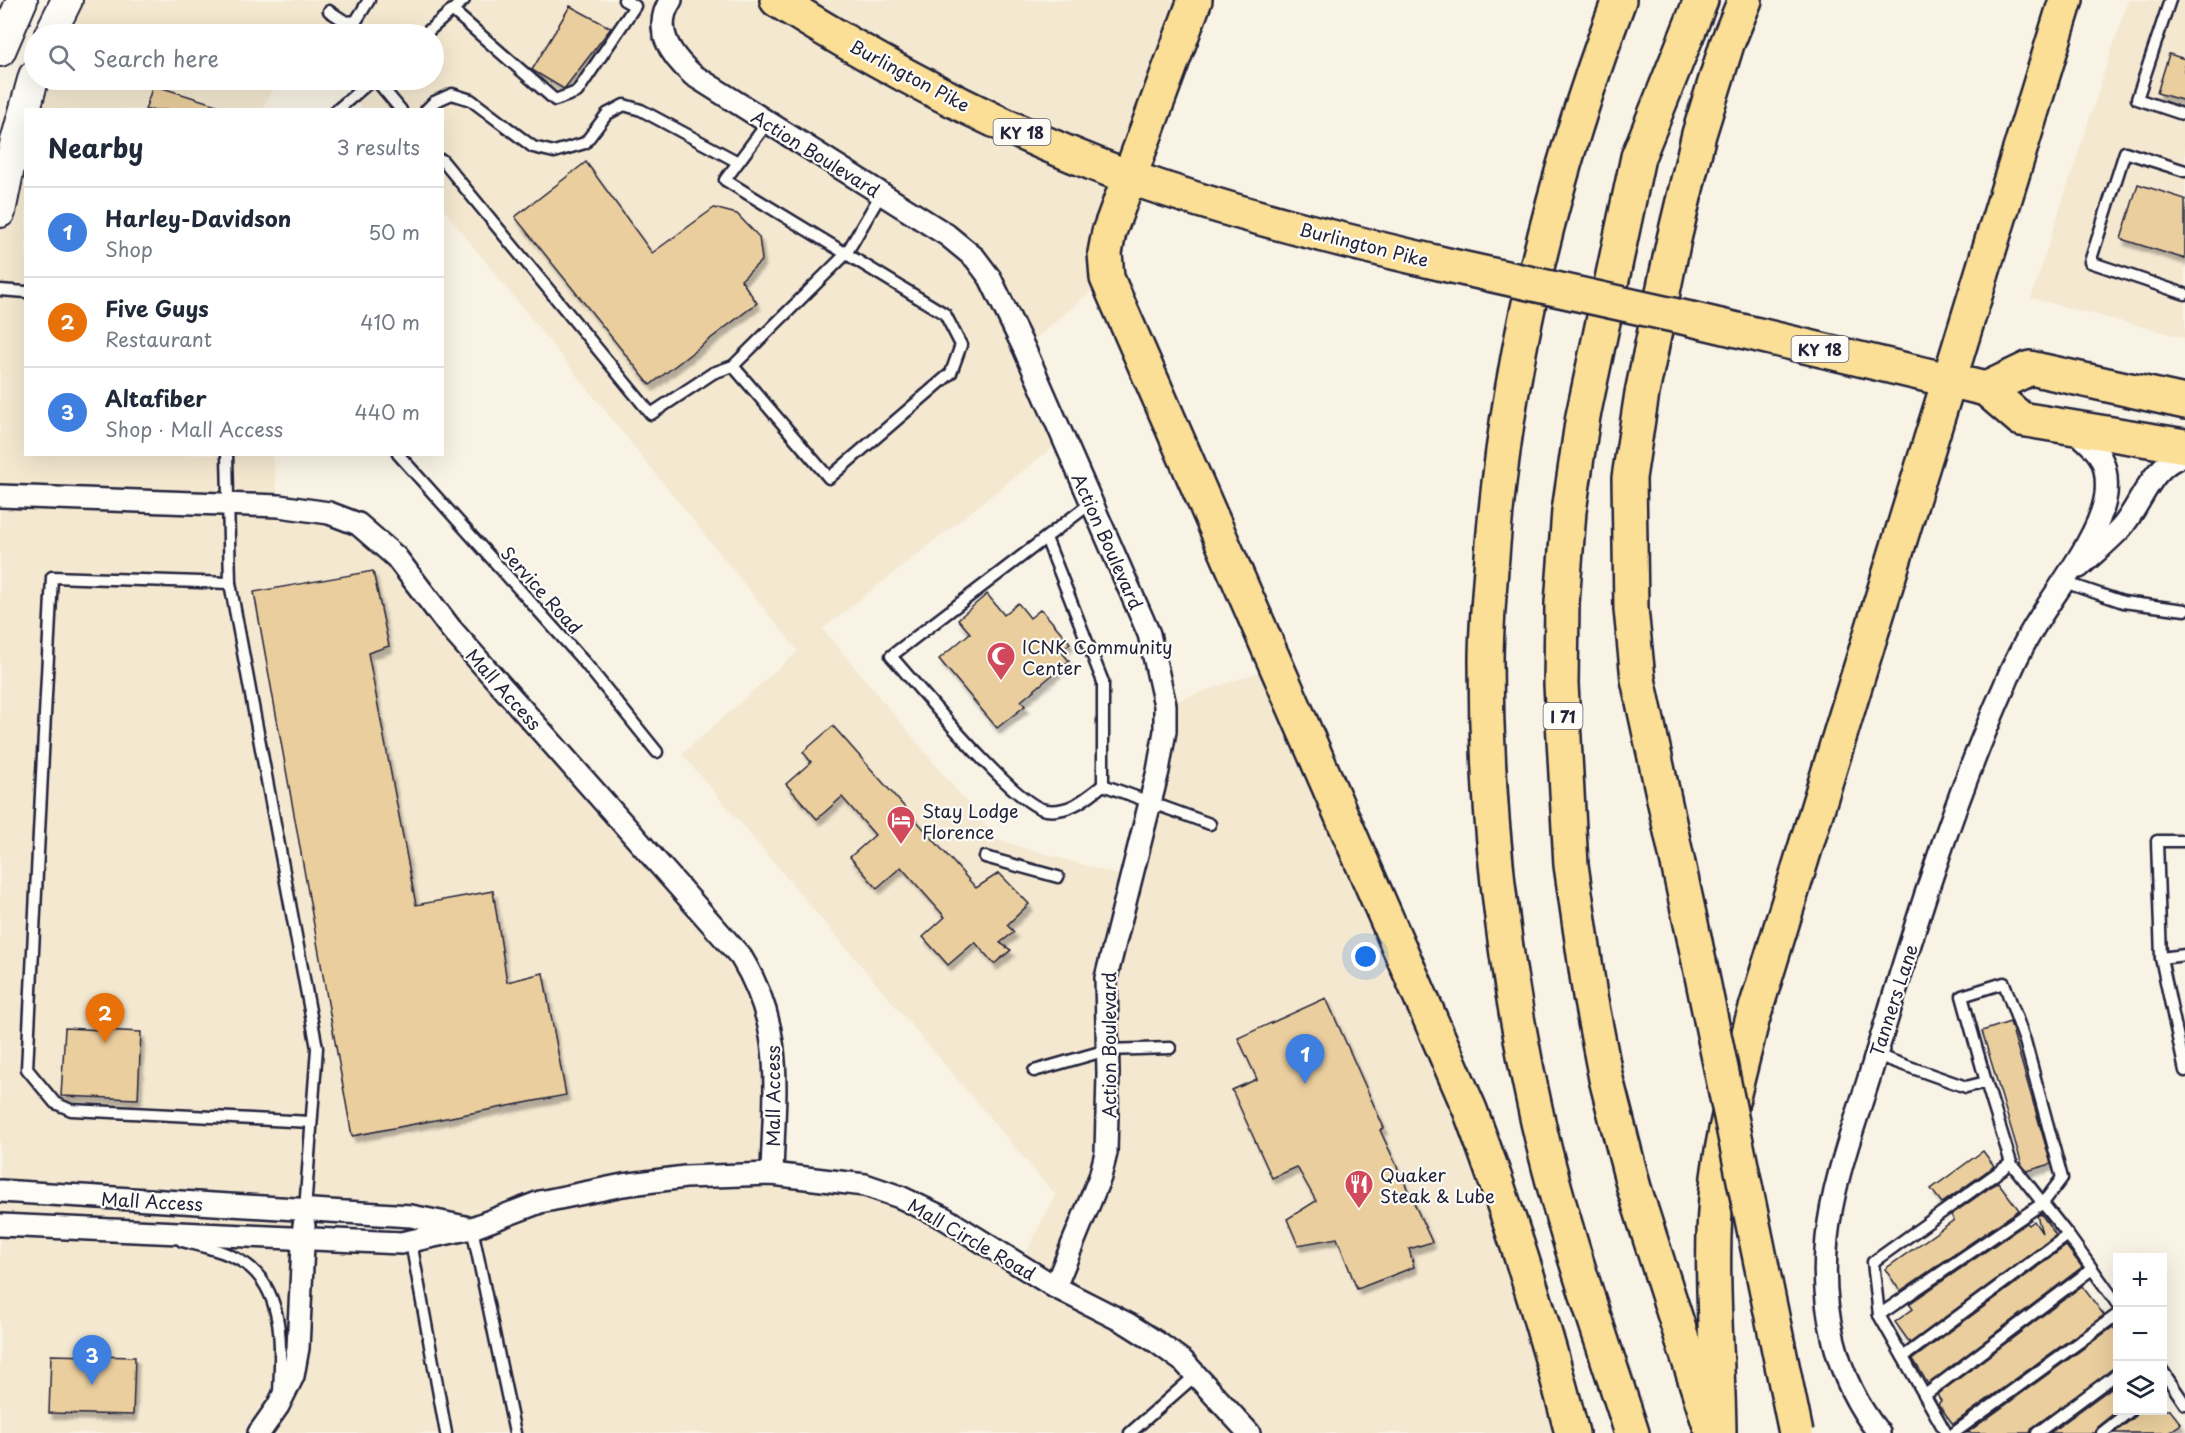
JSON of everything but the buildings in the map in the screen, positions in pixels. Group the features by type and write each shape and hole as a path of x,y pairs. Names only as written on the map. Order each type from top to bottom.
{"main road":[{"path":"0,51 22,0"},
{"path":"55,24 67,0"},
{"name":"Burlington Pike","path":"777,0 935,90 1016,130 1130,177 1265,219 1452,266 1986,388 2021,419 2185,446"},
{"path":"1195,0 1109,232 1105,254 1107,278 1470,1110 1506,1205 1532,1287 1572,1433"},
{"path":"1619,0 1570,140 1520,342 1498,483 1486,658 1487,743 1500,910 1524,1055 1539,1127 1577,1259 1632,1433"},
{"name":"I 71","path":"1701,0 1638,157 1582,416 1569,511 1562,603 1561,684 1571,865 1590,996 1606,1079 1634,1188 1712,1433"},
{"path":"1745,0 1727,44 1699,134 1679,216 1642,393 1629,478 1629,579 1638,679 1695,942 1796,1433"},
{"path":"1719,1433 1714,1257 1718,1177 1726,1124 1752,1021 2066,0"},
{"path":"25,108 30,90"},
{"path":"0,212 24,112"},
{"path":"1986,388 2030,368 2185,402"}],"street":[{"name":"Action Boulevard","path":"671,0 662,21 667,43 678,62 693,75 947,236 975,258 990,278 1024,348 1149,634 1162,686 1165,731 1150,801 1108,960 1106,978 1108,1126 1104,1161 1100,1177 1055,1287"},
{"name":"Tanners Lane","path":"1879,1433 1841,1368 1826,1284 1827,1239 1834,1195 1876,1054 1963,790 1996,706 2033,628 2064,582 2100,518 2106,494 2106,474 2099,452 2073,429"},
{"name":"Tanners Lane","path":"2064,582 2122,527 2158,471 2169,461 2185,455"},
{"name":"Mall Access","path":"0,496 279,506 329,513 358,524 369,532 396,556 451,629 741,957 758,984 770,1020 775,1053 772,1174"},
{"name":"Mall Circle Road","path":"304,1239 411,1242 472,1228 540,1202 623,1185 685,1177 772,1174 865,1185 900,1197 944,1218 1055,1287 1128,1324 1184,1362 1249,1433"},
{"name":"Mall Access","path":"0,1191 305,1210"},
{"path":"259,1433 278,1406 293,1376 298,1348 305,1210 411,1216 472,1228"},
{"name":"Mall Access","path":"0,1225 304,1239"}],"lane":[{"path":"329,11 346,22 356,21 369,0"},
{"path":"436,24 464,0"},
{"path":"452,10 555,100 577,92 635,6 624,0"},
{"path":"2170,0 2137,99 2185,115"},
{"path":"339,108 362,90"},
{"path":"383,90 399,108"},
{"path":"428,108 434,102 452,94 471,100 533,147 554,152 585,143 607,114 624,105 641,110 738,162"},
{"path":"733,366 829,478 951,373 961,345 945,314 725,180 768,122"},
{"path":"2185,171 2125,152 2090,262 2185,294"},
{"path":"444,162 651,414 713,373 733,366 846,254 881,194"},
{"path":"0,290 24,292"},
{"path":"226,456 230,583 317,1048 305,1210"},
{"name":"Service Road","path":"400,456 586,664 657,752"},
{"path":"1091,504 891,656 1008,788 1044,810 1072,808 1103,786"},
{"path":"1046,538 1103,682 1103,786"},
{"path":"230,583 52,577 27,1069 55,1103 71,1110 311,1122"},
{"path":"2064,582 2123,602 2185,610"},
{"path":"1103,786 1210,824"},
{"path":"2185,841 2157,841 2161,958 2185,1071"},
{"path":"985,857 1058,877"},
{"path":"2161,958 2185,955"},
{"path":"1879,1316 2043,1203 2062,1178 2025,1041 2004,983 1962,996 2012,1163 2043,1203 2068,1234 2113,1298"},
{"path":"1034,1071 1107,1050 1170,1048"},
{"path":"1876,1054 1966,1087 1986,1082"},
{"path":"1946,1433 1879,1316 1873,1262 2012,1163"},
{"path":"472,1228 515,1433"},
{"path":"152,1233 232,1257 251,1269 267,1289 276,1312 281,1354 278,1406"},
{"path":"1903,1357 2068,1234"},
{"path":"411,1242 446,1433"},
{"path":"1925,1395 2092,1269"},
{"path":"1954,1433 2113,1318"},
{"path":"1130,1433 1196,1375"},
{"path":"2037,1433 2113,1377"},
{"path":"2167,1384 2185,1404"},
{"path":"2102,1433 2125,1415"}],"shaded area":[{"path":"67,0 1195,0 1109,232 1105,253 1107,278 1024,348 1063,439 823,629 998,840 1129,878 1158,770 1165,731 1165,705 1276,666 1470,1110 1506,1205 1532,1287 1572,1433 0,1433 0,212 24,112 24,456 272,456 279,506 342,517 369,532 396,557 451,629 741,957 758,984 770,1020 775,1053 773,1174 865,1185 900,1197 944,1218 1020,1265 1055,1195 682,754 798,651 444,210 444,108 362,108 347,90 444,90 444,24 55,24","holes":["305,1221 470,1228 401,1243 304,1239"]},
{"path":"2128,0 2185,0 2185,338 2031,298"},
{"path":"30,90 272,90 263,108 25,108"}],"place":[{"name":"ICNK Community Center","path":"1001,682"},
{"name":"Stay Lodge Florence","path":"901,846"},
{"name":"Five Guys","path":"105,1043"},
{"name":"Harley-Davidson","path":"1305,1084"},
{"name":"Quaker Steak & Lube","path":"1359,1210"},
{"name":"Altafiber","path":"92,1385"}]}
